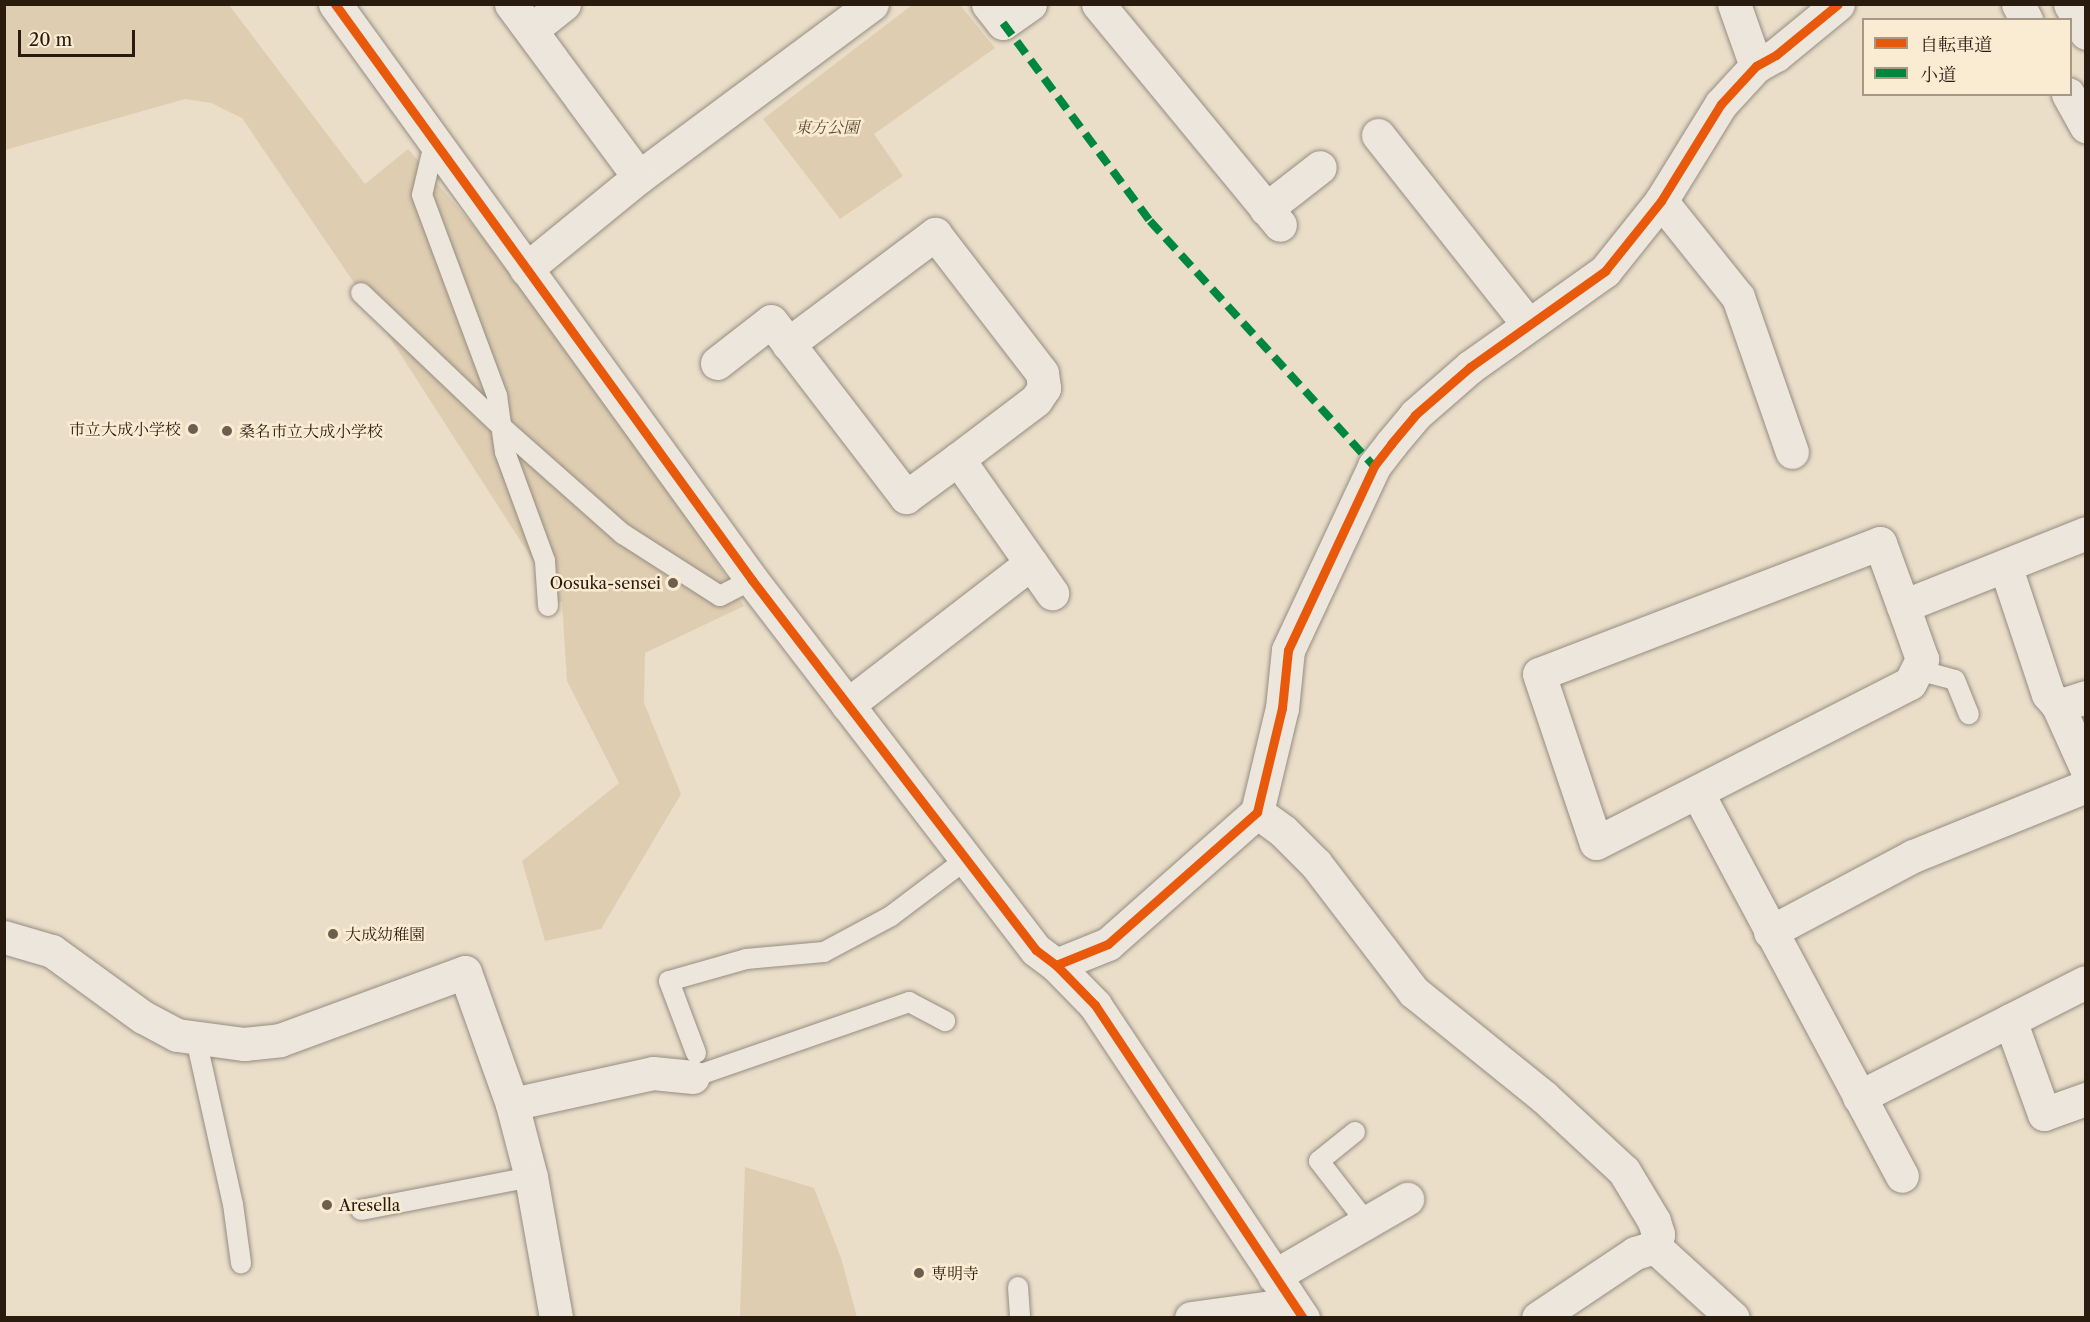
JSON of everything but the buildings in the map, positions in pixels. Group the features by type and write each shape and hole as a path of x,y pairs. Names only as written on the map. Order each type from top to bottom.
{"street":[{"path":"335,4 434,144 752,580 1036,950 1056,965 1095,1005 1298,1310"},
{"path":"511,4 639,177"},
{"path":"531,30 564,4"},
{"path":"526,269 639,177 872,4"},
{"path":"988,4 1002,23 1030,4"},
{"path":"1098,4 1273,217 1320,167"},
{"path":"1734,4 1756,66"},
{"path":"1056,965 1108,944 1257,812 1282,708 1288,650 1314,588 1374,466 1415,415 1470,367 1605,271 1661,201 1721,104 1756,66 1776,55 1838,4"},
{"path":"2018,4 2025,18"},
{"path":"2070,4 2085,33"},
{"path":"2069,96 2085,126"},
{"path":"1378,135 1528,324"},
{"path":"1661,201 1738,297 1792,452"},
{"path":"717,363 771,321 788,344 906,497 1036,400 1044,388 1042,373 935,234 788,344"},
{"path":"958,459 1052,593"},
{"path":"1903,606 2006,568 2085,533"},
{"path":"1880,543 1903,606 1922,658 1910,683 1596,843 1539,674 1880,543"},
{"path":"848,705 1031,563"},
{"path":"2006,568 2048,694 2072,701 2085,768"},
{"path":"1770,932 1913,856 2085,786"},
{"path":"1697,792 1902,1176"},
{"path":"1257,812 1283,831 1316,864 1374,944 1414,992 1543,1096 1624,1171 1654,1221 1658,1234 1655,1247"},
{"path":"4,937 52,951 142,1017 177,1035 244,1044 280,1040 465,972 512,1104 531,1176 556,1317"},
{"path":"1859,1097 2085,982"},
{"path":"2010,1020 2044,1114 2085,1099"},
{"path":"512,1104 695,1065"},
{"path":"1274,1276 1407,1199"},
{"path":"1538,1317 1635,1253 1655,1247"},
{"path":"1655,1247 1733,1317"},
{"path":"1191,1317 1298,1310"}],"lane":[{"path":"434,144 422,195 496,396 505,452 545,561 548,606"},
{"path":"361,293 502,428 624,534 720,596 752,580"},
{"path":"1918,670 1955,680 1970,714"},
{"path":"945,1021 909,1002 695,1065 669,981 746,959 824,952 891,916 965,860"},
{"path":"196,1039 233,1204 241,1263"},
{"path":"1356,1132 1318,1161 1367,1223"},
{"path":"361,1210 531,1176"},
{"path":"1018,1287 1020,1317"}],"green space":[{"path":"5,5 229,5 365,184 408,149 497,254 659,469 744,606 645,653 644,703 681,794 601,929 545,941 522,861 619,783 567,681 562,602 538,602 538,568 361,293 242,118 211,103 185,99 5,150"},
{"name":"東方公園","path":"912,5 960,5 995,48 874,134 903,176 840,219 763,119"},
{"path":"745,1167 814,1188 841,1258 857,1317 740,1317"}],"marked path":[{"path":"1003,23 1150,221 1374,466"}],"cycle path":[{"path":"335,4 752,580 1036,950 1056,965 1095,1005 1303,1318"},
{"path":"1056,965 1108,944 1257,812 1282,708 1288,650 1374,466 1391,444 1415,415 1470,367 1605,271 1661,201 1721,104 1756,66 1776,55 1838,4"}],"place":[{"name":"市立大成小学校","path":"193,429"},
{"name":"桑名市立大成小学校","path":"227,431"},
{"name":"Oosuka-sensei","path":"673,583"},
{"name":"大成幼稚園","path":"333,934"},
{"name":"Aresella","path":"327,1205"},
{"name":"専明寺","path":"919,1273"}]}
